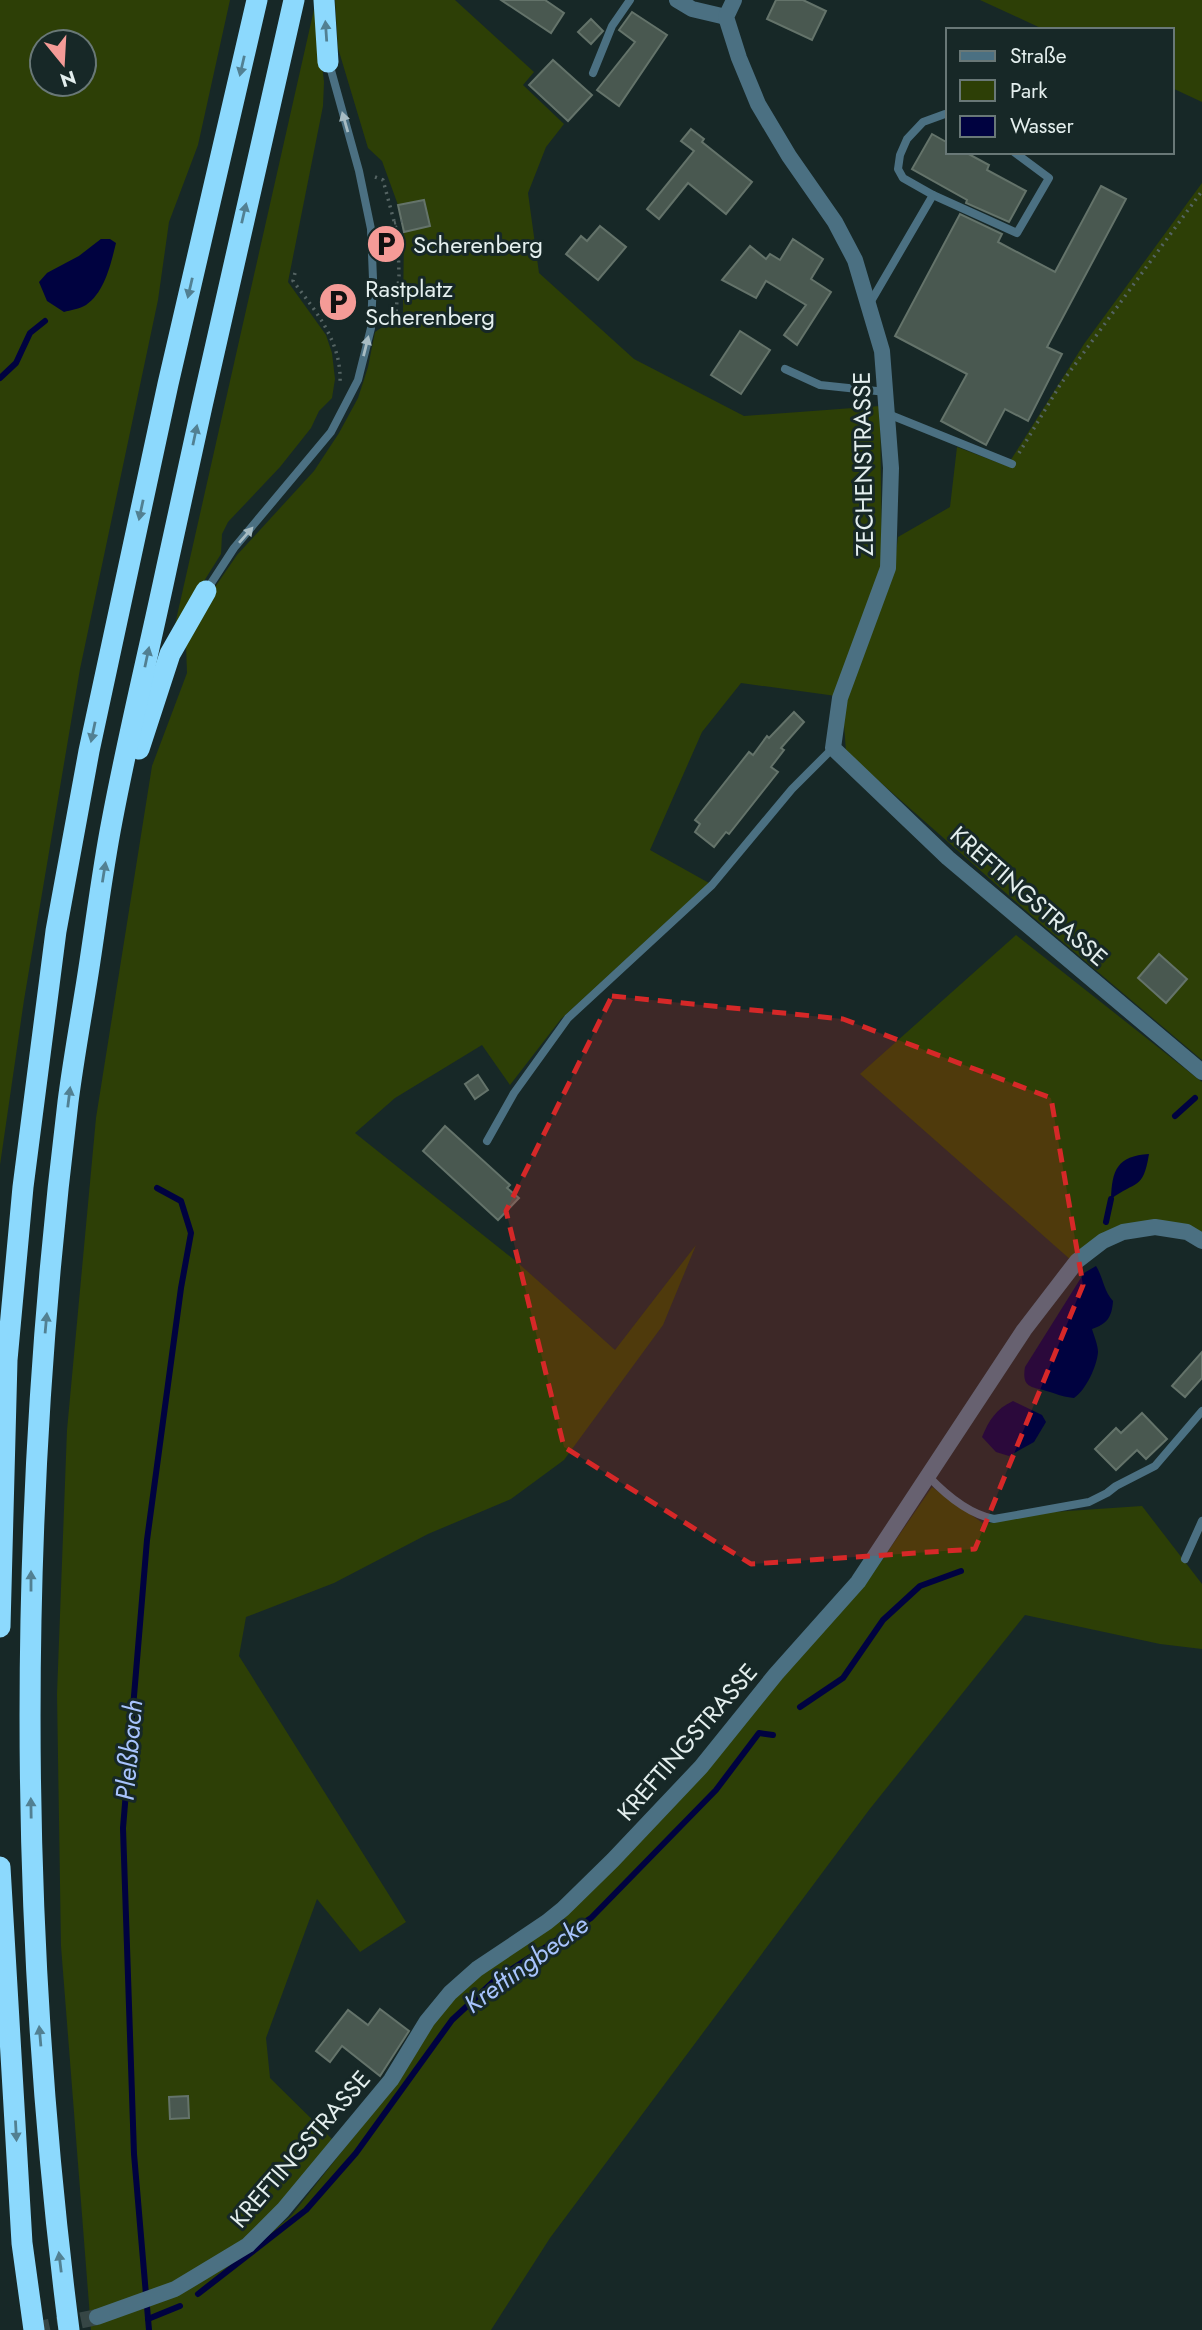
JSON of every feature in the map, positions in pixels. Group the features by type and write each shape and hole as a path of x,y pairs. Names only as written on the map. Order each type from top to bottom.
{"highway":[{"path":"0,1627 8,1360 23,1187 56,931 97,710 168,384 257,0"},
{"path":"69,2330 57,2239 35,1971 31,1781 31,1573 40,1391 55,1220 69,1096 112,820 239,235 294,0"},
{"path":"324,0 328,62"},
{"path":"112,820 151,716 170,654 206,590"},
{"path":"0,1867 22,2243 34,2330"}],"street":[{"path":"677,0 692,9 726,17 734,0"},
{"name":"ZECHENSTRASSE","path":"726,17 758,104 789,156 835,222 855,260 882,351 891,468 888,568 840,698 833,748"},
{"name":"KREFTINGSTRASSE","path":"833,748 948,858 1202,1072"},
{"name":"KREFTINGSTRASSE","path":"97,2317 175,2289 248,2245 283,2210 391,2080 427,2021 450,1993 477,1969 563,1909 701,1768 776,1674 858,1582 1024,1330 1077,1261 1103,1241 1123,1232 1155,1227 1186,1232 1202,1241"}],"lane":[{"path":"593,73 612,26 631,0"},
{"path":"206,590 234,548 331,432 358,380 371,328 371,229 359,171 328,62"},
{"path":"946,114 923,121 907,139 900,155 898,169 903,178 933,195 1017,233 1049,178 1017,154"},
{"path":"869,306 933,195"},
{"path":"785,369 820,385 886,392"},
{"path":"888,414 1012,464"},
{"path":"487,1141 514,1093 568,1018 712,885 792,789 833,748"},
{"path":"928,1476 965,1507 994,1519 1090,1502 1155,1466 1202,1411"},
{"path":"1185,1559 1202,1521"}],"path":[{"path":"359,171 383,180 398,236 396,313 371,328"},
{"path":"1012,464 1060,385 1202,191"},
{"path":"394,223 402,221"},
{"path":"295,273 293,281 323,319 334,343 341,367 339,393 349,398"}],"highlighted area":[{"path":"612,996 843,1019 1051,1098 1083,1285 975,1549 751,1564 564,1447 506,1211"}],"green space":[{"path":"0,0 230,0 198,145 169,222 158,300 80,669 24,1000 0,1165","holes":["101,239 86,305 47,273 79,256"]},
{"path":"335,0 455,0 534,72 523,85 564,124 546,147 528,193 539,273 634,359 744,416 880,406 882,565 836,696 741,683 702,732 650,850 709,883 561,1019 510,1085 482,1045 395,1098 355,1133 517,1262 615,1350 696,1245 663,1325 564,1460 511,1499 428,1534 334,1583 246,1617 239,1656 406,1922 360,1952 317,1899 266,2038 270,2078 334,2141 238,2259 291,2216 399,2079 430,2023 481,1973 551,1928 865,1585 932,1487 984,1524 1053,1512 1142,1506 1202,1584 1202,1649 1160,1644 1025,1615 869,1810 550,2238 491,2330 91,2330 61,1946 57,1694 67,1430 96,1118 152,766 187,673 186,645 206,600 237,555 314,471 339,433 358,398 375,332 403,313 404,232 430,226 424,200 398,205 382,161 368,148 338,48"},
{"path":"980,0 1202,0 1202,102 1174,89 1174,28 1041,28"},
{"path":"315,5 324,82 323,106 288,282 326,335 332,353 335,379 332,398 319,411 311,428 280,467 228,522 222,534 221,554 174,629"},
{"path":"1202,183 1202,1060 1033,917 846,752 844,724 846,700 894,568 898,537 950,507 957,447 1007,466 1084,344"},
{"path":"1016,935 1202,1082 1202,1234 1158,1224 1072,1261 860,1074"}],"water":[{"path":"101,239 110,239 116,243 106,277 93,299 84,306 64,312 47,301 39,282 47,273 79,256"},
{"path":"1149,1154 1141,1179 1111,1199 1118,1166 1130,1158"},
{"path":"1096,1266 1113,1301 1108,1319 1092,1329 1098,1352 1090,1377 1074,1398 1030,1386 1025,1380 1025,1367 1084,1273"},
{"path":"1013,1401 1042,1415 1046,1422 1034,1442 1009,1456 996,1452 982,1437 994,1416"}],"building":[{"path":"501,0 545,0 564,13 551,33"},
{"path":"776,0 803,0 826,11 812,40 767,19"},
{"path":"632,12 667,35 619,106 597,90 635,42 619,30"},
{"path":"591,19 603,31 591,44 578,32"},
{"path":"553,60 592,95 568,121 529,85"},
{"path":"691,129 704,139 702,142 752,182 726,214 688,183 659,219 647,209 694,151 681,141"},
{"path":"932,134 946,142 946,154 969,154 989,165 987,170 1026,191 1009,222 966,203 967,200 912,169"},
{"path":"1101,186 1126,199 1047,347 1062,354 1028,421 1005,409 986,445 941,421 967,374 895,336 960,214 1002,234 998,242 1055,272"},
{"path":"424,200 430,226 404,232 398,205"},
{"path":"600,226 626,247 598,280 566,254 581,236 587,241"},
{"path":"793,239 823,259 811,279 831,292 797,345 784,335 806,305 766,281 756,298 722,280 750,246 766,259 770,254 780,260"},
{"path":"740,331 770,350 741,394 711,375"},
{"path":"794,712 804,722 781,748 784,750 771,767 778,772 729,834 726,832 714,847 695,832 700,824 695,820 749,752 753,755 767,736 769,738"},
{"path":"1159,954 1187,979 1166,1003 1138,978"},
{"path":"478,1075 488,1090 475,1099 465,1084"},
{"path":"445,1126 510,1185 507,1188 519,1198 498,1220 423,1151"},
{"path":"1202,1352 1202,1378 1185,1397 1172,1386"},
{"path":"1142,1413 1167,1439 1146,1459 1137,1450 1116,1470 1095,1449 1116,1428 1121,1433"},
{"path":"380,2009 409,2031 380,2076 342,2046 330,2062 316,2051 348,2010 368,2025"},
{"path":"188,2096 189,2118 170,2119 169,2097"}],"waterway":[{"name":"Pleßbach","path":"0,378 16,363 30,333 45,321"},
{"name":"Kreftingbecke","path":"1175,1116 1195,1098"},
{"name":"Pleßbach","path":"149,2330 134,2154 123,1828 147,1540 191,1233 181,1201 157,1188"},
{"name":"Kreftingbecke","path":"1106,1222 1111,1199"},
{"name":"Kreftingbecke","path":"800,1707 843,1678 883,1620 920,1586 961,1571"},
{"name":"Kreftingbecke","path":"198,2294 306,2210 356,2153 452,2020 495,1980 591,1918 716,1790 759,1733 773,1735"},
{"path":"148,2319 180,2306"}],"tunnel":[{"path":"34,2330 97,2317"}],"place":[{"name":"Scherenberg","path":"386,244"},
{"name":"Rastplatz Scherenberg","path":"338,302"}]}
